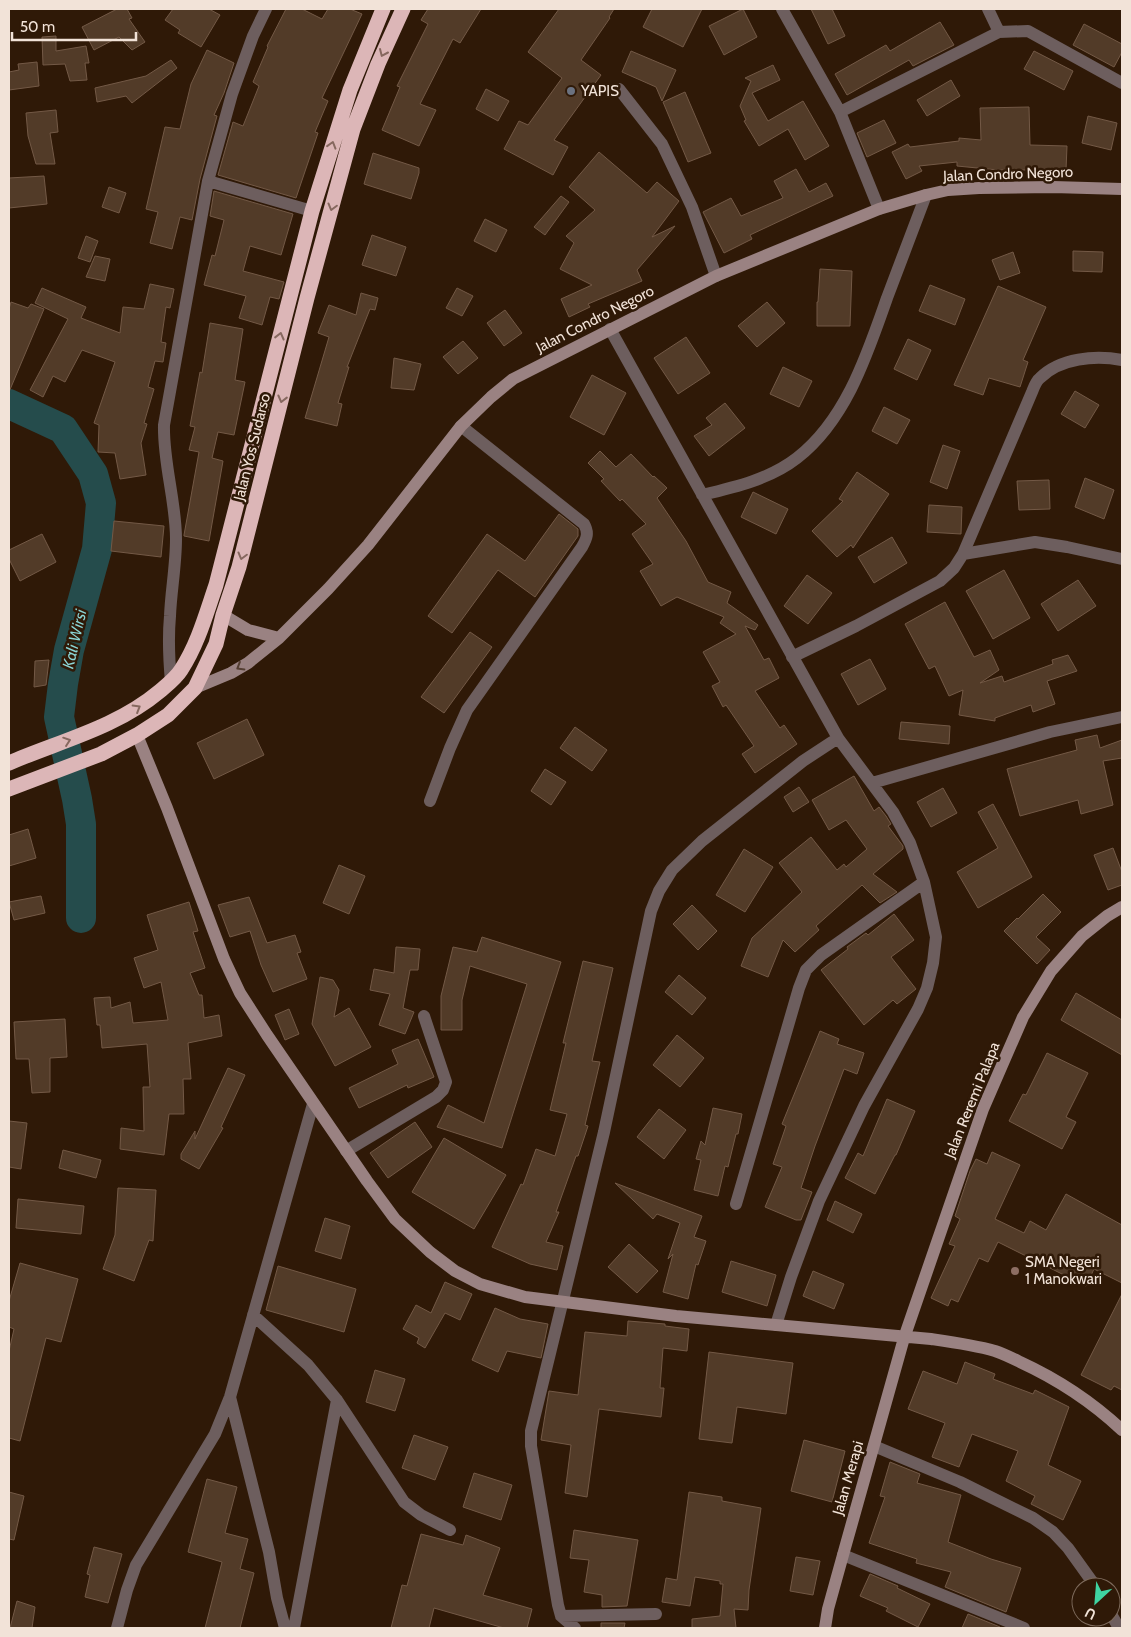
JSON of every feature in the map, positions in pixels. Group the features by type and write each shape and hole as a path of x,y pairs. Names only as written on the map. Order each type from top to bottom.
{"highway":[{"name":"Jalan Yos Sudarso","path":"9,763 39,750 95,731 148,701 171,682 180,672 188,658 216,585 312,211 350,90 382,9"},
{"name":"Jalan Yos Sudarso","path":"9,789 101,754 137,735 168,715 195,688 216,644 223,615 239,567 307,298 353,129 378,64 403,9"},
{"path":"274,360 291,363"}],"street":[{"path":"171,682 169,650 170,616 176,540 163,446 164,424 208,181 232,94 266,9"},
{"path":"782,9 840,112 879,209"},
{"path":"988,9 998,32"},
{"path":"840,112 998,32 1028,31 1122,83"},
{"path":"619,88 662,144 692,207 716,276"},
{"path":"208,181 312,211"},
{"name":"Jalan Condro Negoro","path":"195,688 231,673 248,663 279,638 328,589 368,545 461,426 513,379 716,276 879,209 948,190 1053,187 1122,189"},
{"path":"702,495 764,478 796,459 824,431 843,404 867,354 926,195"},
{"path":"610,329 838,738 893,812 910,843 924,882 936,937 934,963 927,988 918,1009 864,1106 819,1201 776,1325"},
{"path":"792,657 856,626 940,581 954,568 963,554 1039,378 1057,366 1079,359 1112,358 1122,360"},
{"path":"430,801 467,710 587,538 584,524 461,426"},
{"path":"963,554 1035,542 1067,546 1122,558"},
{"path":"223,615 248,630 279,638"},
{"path":"872,782 1050,732 1122,717"},
{"path":"137,735 236,984 267,1036 313,1104 395,1219 430,1252 455,1271 480,1284 525,1297 676,1316 931,1339 966,1344 997,1352 1063,1385 1100,1410 1122,1430"},
{"path":"575,1628 562,1616 558,1605 531,1446 531,1432 604,1132 651,911 659,891 672,870 702,841 803,761 838,738"},
{"path":"736,1204 799,988 806,970 821,954 924,882"},
{"name":"Jalan Reremi Palapa","path":"904,1338 983,1109 1023,1017 1051,971 1082,936 1107,916 1122,908"},
{"path":"346,1151 436,1097 442,1090 446,1082 424,1016"},
{"path":"117,1628 136,1565 215,1434 230,1397 313,1104"},
{"path":"252,1315 308,1366 338,1400 404,1502 421,1515 450,1530"},
{"name":"Jalan Merapi","path":"825,1628 828,1609 904,1338"},
{"path":"230,1397 269,1552 277,1598 285,1628"},
{"path":"294,1628 338,1400"},
{"path":"874,1446 960,1482 1033,1518 1053,1532 1068,1548 1089,1577"},
{"path":"843,1555 1024,1628"},
{"path":"562,1616 656,1614"}],"building":[{"path":"117,9 127,9 132,18 129,19 145,42 132,50 119,37 94,50 82,27"},
{"path":"173,9 209,9 220,15 201,47 178,33 180,30 165,20"},
{"path":"286,9 302,9 322,19 328,9 350,9 362,14 322,98 328,101 315,132 318,133 296,198 218,175 233,122 243,126 259,86 253,82 267,46"},
{"path":"428,9 481,9 460,43 453,39 420,104 436,110 419,146 382,130 400,87 397,86 428,24 421,20"},
{"path":"559,9 614,9 610,18 581,60 601,75 554,140 568,147 553,175 504,149 519,121 528,125 562,78 528,52"},
{"path":"652,9 702,9 683,47 643,27"},
{"path":"743,9 757,37 724,55 709,26"},
{"path":"811,9 832,9 845,36 828,44"},
{"path":"940,22 954,45 913,66 909,60 847,95 835,74 886,45 890,51"},
{"path":"1084,24 1122,44 1122,52 1114,67 1073,45"},
{"path":"56,36 56,51 86,46 89,63 85,63 87,80 70,81 65,64 43,65 42,37"},
{"path":"207,50 234,63 214,115 217,116 200,179 192,220 180,217 172,249 150,243 158,212 146,209 165,127 180,129 191,84"},
{"name":"YAPIS","path":"631,51 676,70 662,101 656,87 622,72"},
{"path":"1034,51 1073,71 1064,90 1024,69"},
{"path":"171,60 177,68 132,103 126,96 97,102 95,88 146,76"},
{"path":"37,62 39,86 9,90 9,72 19,70 18,64"},
{"path":"773,65 780,80 752,93 768,121 803,101 829,146 805,160 788,129 759,146 744,121 746,120 740,106 751,81 745,78"},
{"path":"951,80 960,96 927,116 917,100"},
{"path":"486,89 509,101 498,121 476,109"},
{"name":"YAPIS","path":"685,92 711,153 688,162 663,102"},
{"path":"1029,107 1030,145 1067,146 1066,170 998,170 957,166 957,162 919,166 922,171 906,179 892,152 908,144 910,147 959,141 959,138 981,140 980,108"},
{"path":"56,110 58,132 50,133 55,164 36,164 28,136 26,113"},
{"path":"1088,116 1117,123 1111,150 1082,143"},
{"path":"884,120 896,143 867,157 857,133"},
{"path":"599,152 647,193 657,182 679,201 652,237 675,226 637,270 642,281 588,304 590,307 569,317 561,299 592,285 560,269 574,243 566,236 595,210 569,187"},
{"path":"373,153 419,168 411,199 364,184"},
{"path":"796,169 809,192 826,183 833,196 750,235 752,239 724,253 703,212 731,198 741,216 783,198 774,181"},
{"path":"44,176 47,204 9,208 9,178"},
{"path":"109,187 126,193 119,213 102,207"},
{"path":"214,191 293,214 281,255 250,246 243,271 284,282 279,299 270,297 262,325 239,318 246,296 204,285 212,255 215,256 224,220 210,216"},
{"path":"561,196 569,202 545,235 534,227"},
{"path":"485,219 507,230 496,252 474,241"},
{"path":"372,235 406,247 396,276 362,265"},
{"path":"86,236 98,241 90,262 78,258"},
{"path":"1073,251 1103,252 1102,272 1073,271"},
{"path":"1013,252 1020,273 1000,280 992,260"},
{"path":"95,256 110,259 105,281 86,277"},
{"path":"820,269 852,271 850,326 817,326"},
{"path":"150,284 174,289 170,308 166,307 161,342 166,343 163,362 155,361 148,387 154,389 144,423 147,424 141,443 146,475 120,479 115,453 98,452 99,425 94,423 115,362 82,350 65,382 53,376 43,397 30,390 68,319 35,303 42,288 86,307 81,318 120,333 123,307 144,309"},
{"path":"930,285 965,299 955,325 919,311"},
{"path":"998,286 1046,307 1023,360 1028,362 1020,387 989,378 983,395 954,385"},
{"path":"457,288 473,296 462,316 446,308"},
{"path":"361,293 378,298 375,310 370,309 347,367 349,367 338,403 342,404 337,426 305,418 329,337 318,333 329,305 356,315"},
{"path":"11,302 28,308 31,304 44,309 9,392 9,309"},
{"path":"767,302 785,323 757,347 738,326"},
{"path":"505,310 522,333 504,346 487,323"},
{"path":"210,323 243,329 235,380 245,382 234,435 218,432 212,458 223,461 209,541 184,535 199,452 189,450 195,427 190,426 200,372 202,373"},
{"path":"686,337 710,373 678,394 654,358"},
{"path":"908,339 931,350 917,380 894,369"},
{"path":"463,341 478,358 458,374 443,357"},
{"path":"394,358 421,364 414,390 391,388"},
{"path":"783,367 812,381 799,407 770,394"},
{"path":"592,375 626,393 604,435 570,417"},
{"path":"1075,391 1099,405 1085,428 1061,414"},
{"path":"725,403 745,428 709,456 694,436 712,425 706,418"},
{"path":"884,407 910,420 897,444 872,431"},
{"path":"943,445 960,451 947,489 930,482"},
{"path":"600,451 616,467 631,454 653,477 667,488 657,498 686,541 708,582 731,592 727,603 758,625 755,630 745,626 764,660 769,658 779,678 755,691 780,728 784,725 797,744 755,773 742,754 754,746 726,705 723,707 712,686 720,682 703,652 736,634 720,623 724,617 677,597 661,606 640,571 653,564 632,534 646,524 622,499 620,501 601,481 604,479 588,463"},
{"path":"857,472 889,494 853,548 851,545 837,557 812,531 843,501 839,499"},
{"path":"1085,478 1114,490 1104,519 1075,507"},
{"path":"1049,480 1050,509 1019,510 1017,481"},
{"path":"753,492 788,509 776,534 741,517"},
{"path":"929,505 962,507 961,534 927,532"},
{"path":"559,514 578,529 578,536 535,597 498,570 452,633 428,616 487,534 525,561"},
{"path":"114,521 164,526 161,557 111,551"},
{"path":"42,534 56,562 20,581 9,559 9,550"},
{"path":"892,537 907,563 874,583 858,557"},
{"path":"1004,570 1030,618 993,639 966,591"},
{"path":"807,575 832,593 808,624 784,606"},
{"path":"1078,580 1096,606 1058,631 1041,604"},
{"path":"945,602 974,657 990,650 999,670 980,683 1002,676 1004,682 1053,664 1052,660 1068,655 1077,671 1047,681 1055,704 1033,712 1031,705 995,718 995,721 959,715 963,690 949,696 935,666 929,669 905,624"},
{"path":"470,632 492,647 444,713 421,697"},
{"path":"870,659 886,689 858,705 841,674"},
{"path":"49,660 46,685 34,687 35,661"},
{"path":"247,719 264,755 214,779 197,743"},
{"path":"901,722 950,726 949,744 899,739"},
{"path":"575,727 607,750 592,771 560,748"},
{"path":"1097,735 1100,748 1122,740 1122,758 1103,761 1113,805 1081,814 1078,800 1020,816 1007,769 1077,750 1075,740"},
{"path":"545,769 566,782 551,805 531,791"},
{"path":"854,776 874,811 879,807 891,824 888,826 903,846 903,849 873,874 897,892 880,903 862,885 816,926 819,930 795,952 783,940 768,977 741,966 752,938 802,892 779,863 811,837 837,870 844,864 846,867 867,849 846,820 829,830 812,800"},
{"path":"799,787 809,802 793,812 784,797"},
{"path":"943,788 957,813 931,827 917,802"},
{"path":"993,804 1032,877 978,908 957,872 998,848 978,812"},
{"path":"28,829 36,858 9,866 9,835"},
{"path":"1113,848 1122,872 1122,885 1108,890 1094,855"},
{"path":"744,849 773,867 745,912 716,895"},
{"path":"339,865 365,876 349,914 323,903"},
{"path":"1043,894 1061,912 1036,937 1050,950 1037,964 1004,931"},
{"path":"41,896 45,913 14,920 9,902"},
{"path":"249,897 267,943 295,935 301,952 297,953 307,979 273,992 261,965 250,931 230,937 218,905"},
{"path":"189,902 198,931 193,932 205,968 190,973 199,995 202,995 204,1018 219,1015 222,1036 188,1043 191,1079 183,1079 184,1114 169,1114 164,1155 120,1149 121,1128 144,1131 143,1087 150,1087 147,1044 102,1048 100,1025 97,1025 94,998 110,997 111,1008 130,1002 133,1023 168,1020 161,982 144,988 134,958 158,950 147,915"},
{"path":"692,905 717,931 698,950 673,924"},
{"path":"894,914 914,940 891,957 916,989 897,1004 893,1000 864,1025 821,970 848,949 847,947 866,933 868,935"},
{"path":"482,937 561,962 502,1148 437,1127 448,1105 484,1123 527,984 470,966 462,1000 462,1030 441,1030 441,996 453,947 477,952"},
{"path":"396,947 420,949 418,970 410,970 403,1008 414,1012 405,1034 379,1025 390,994 370,990 374,969 394,973"},
{"path":"583,961 613,968 592,1061 600,1062 585,1125 588,1126 556,1212 559,1212 546,1242 563,1246 557,1270 530,1264 492,1247 521,1184 523,1185 536,1149 555,1156 567,1114 550,1110 566,1043 563,1043"},
{"path":"679,975 706,998 692,1015 665,992"},
{"path":"320,977 333,980 339,990 334,1017 349,1008 371,1047 335,1066 312,1024"},
{"path":"1076,993 1122,1020 1122,1055 1061,1020"},
{"path":"289,1009 299,1034 285,1040 275,1015"},
{"path":"65,1019 67,1057 50,1058 50,1092 32,1093 29,1059 16,1059 14,1022"},
{"path":"820,1031 839,1039 837,1044 864,1053 857,1074 844,1069 801,1188 812,1192 801,1220 796,1220 765,1207 782,1167 773,1164 786,1126 782,1124"},
{"path":"677,1035 704,1058 680,1087 653,1065"},
{"path":"418,1039 434,1077 408,1088 407,1085 359,1108 349,1088 398,1064 392,1050"},
{"path":"1047,1053 1088,1073 1066,1117 1076,1122 1062,1149 1009,1121 1023,1094 1026,1095"},
{"path":"228,1068 245,1075 221,1127 223,1128 199,1169 181,1159 181,1154 195,1131 195,1139"},
{"path":"887,1099 915,1111 896,1155 875,1194 845,1178 858,1153 863,1156"},
{"path":"713,1108 742,1114 738,1134 736,1134 728,1167 725,1166 718,1196 694,1190 701,1160 696,1159 701,1141 705,1145"},
{"path":"659,1109 686,1130 664,1159 637,1137"},
{"path":"9,1121 27,1123 21,1169 9,1167"},
{"path":"415,1122 432,1147 388,1178 370,1153"},
{"path":"444,1138 506,1175 474,1229 412,1192"},
{"path":"63,1150 101,1160 96,1178 59,1168"},
{"path":"992,1152 1020,1165 995,1219 1024,1233 1030,1221 1046,1230 1066,1194 1122,1225 1122,1283 1094,1269 1086,1286 998,1242 988,1262 979,1258 958,1302 951,1299 948,1306 931,1298 955,1246 949,1244 960,1219 955,1216 970,1171 976,1159 987,1164"},
{"path":"615,1183 702,1216 694,1237 706,1241 698,1265 696,1264 688,1299 663,1292 673,1254 668,1259 680,1223 657,1214 653,1219"},
{"path":"118,1188 156,1190 153,1241 149,1240 134,1281 103,1269 115,1235"},
{"path":"18,1199 84,1206 81,1234 16,1228"},
{"path":"835,1201 862,1214 853,1233 827,1220"},
{"path":"325,1218 350,1226 341,1259 315,1251"},
{"path":"629,1244 658,1271 637,1293 608,1267"},
{"path":"731,1261 776,1275 767,1306 722,1292"},
{"path":"20,1263 78,1279 61,1342 46,1338 20,1441 9,1438 9,1351 14,1329 9,1327 9,1301"},
{"path":"278,1266 356,1289 344,1332 266,1310"},
{"path":"813,1271 844,1284 834,1309 803,1296"},
{"path":"445,1282 472,1294 460,1320 445,1313 425,1348 417,1343 419,1338 403,1329 416,1305 431,1313"},
{"path":"1122,1294 1122,1390 1114,1386 1111,1390 1081,1375"},
{"path":"495,1308 520,1319 548,1324 541,1358 507,1351 498,1372 472,1360"},
{"path":"628,1321 665,1324 665,1326 689,1329 687,1351 663,1348 660,1388 664,1388 661,1417 599,1409 587,1497 565,1493 571,1445 541,1440 549,1391 578,1395 585,1332 627,1336"},
{"path":"709,1352 793,1363 786,1414 737,1407 732,1443 699,1439"},
{"path":"965,1362 995,1374 993,1379 1033,1394 1035,1390 1069,1407 1048,1465 1081,1481 1063,1520 1031,1504 1035,1496 1006,1481 1018,1451 972,1434 959,1467 932,1457 945,1423 908,1409 923,1371 957,1384"},
{"path":"375,1370 405,1379 395,1411 366,1402"},
{"path":"414,1435 448,1447 435,1480 402,1468"},
{"path":"804,1440 845,1451 832,1502 791,1491"},
{"path":"890,1462 920,1474 917,1483 961,1495 948,1542 991,1559 1021,1568 1006,1612 945,1587 951,1572 916,1563 917,1559 869,1543 885,1497 880,1496"},
{"path":"474,1473 512,1485 501,1520 463,1507"},
{"path":"207,1479 237,1487 225,1533 248,1539 240,1569 254,1573 240,1628 205,1628 222,1562 188,1552"},
{"path":"9,1492 24,1496 14,1540 9,1539"},
{"path":"689,1492 722,1497 722,1501 761,1508 749,1590 748,1610 734,1609 736,1628 692,1628 692,1619 720,1616 723,1584 720,1584 720,1581 695,1577 690,1606 662,1602 666,1578 677,1580"},
{"path":"574,1530 638,1540 627,1606 602,1607 602,1595 584,1592 589,1560 570,1558"},
{"path":"421,1534 463,1545 466,1535 500,1548 483,1595 532,1609 527,1628 504,1628 434,1608 429,1628 391,1628 402,1585 407,1586"},
{"path":"94,1547 122,1554 108,1603 85,1597 90,1575 87,1574"},
{"path":"796,1557 820,1561 813,1595 790,1591"},
{"path":"870,1574 898,1586 897,1588 930,1604 918,1627 886,1611 888,1608 860,1596"},
{"path":"17,1601 35,1607 32,1628 10,1628"},
{"path":"968,1614 1000,1627 1000,1628 962,1628"},
{"path":"601,1623 625,1623 624,1628 601,1628"}],"waterway":[{"name":"Kali Wirsi","path":"9,404 63,429 93,474 101,503 97,549 69,650 59,717 81,824 81,918"}],"place":[{"name":"YAPIS","path":"571,91"},
{"name":"SMA Negeri 1 Manokwari","path":"1015,1271"}]}
